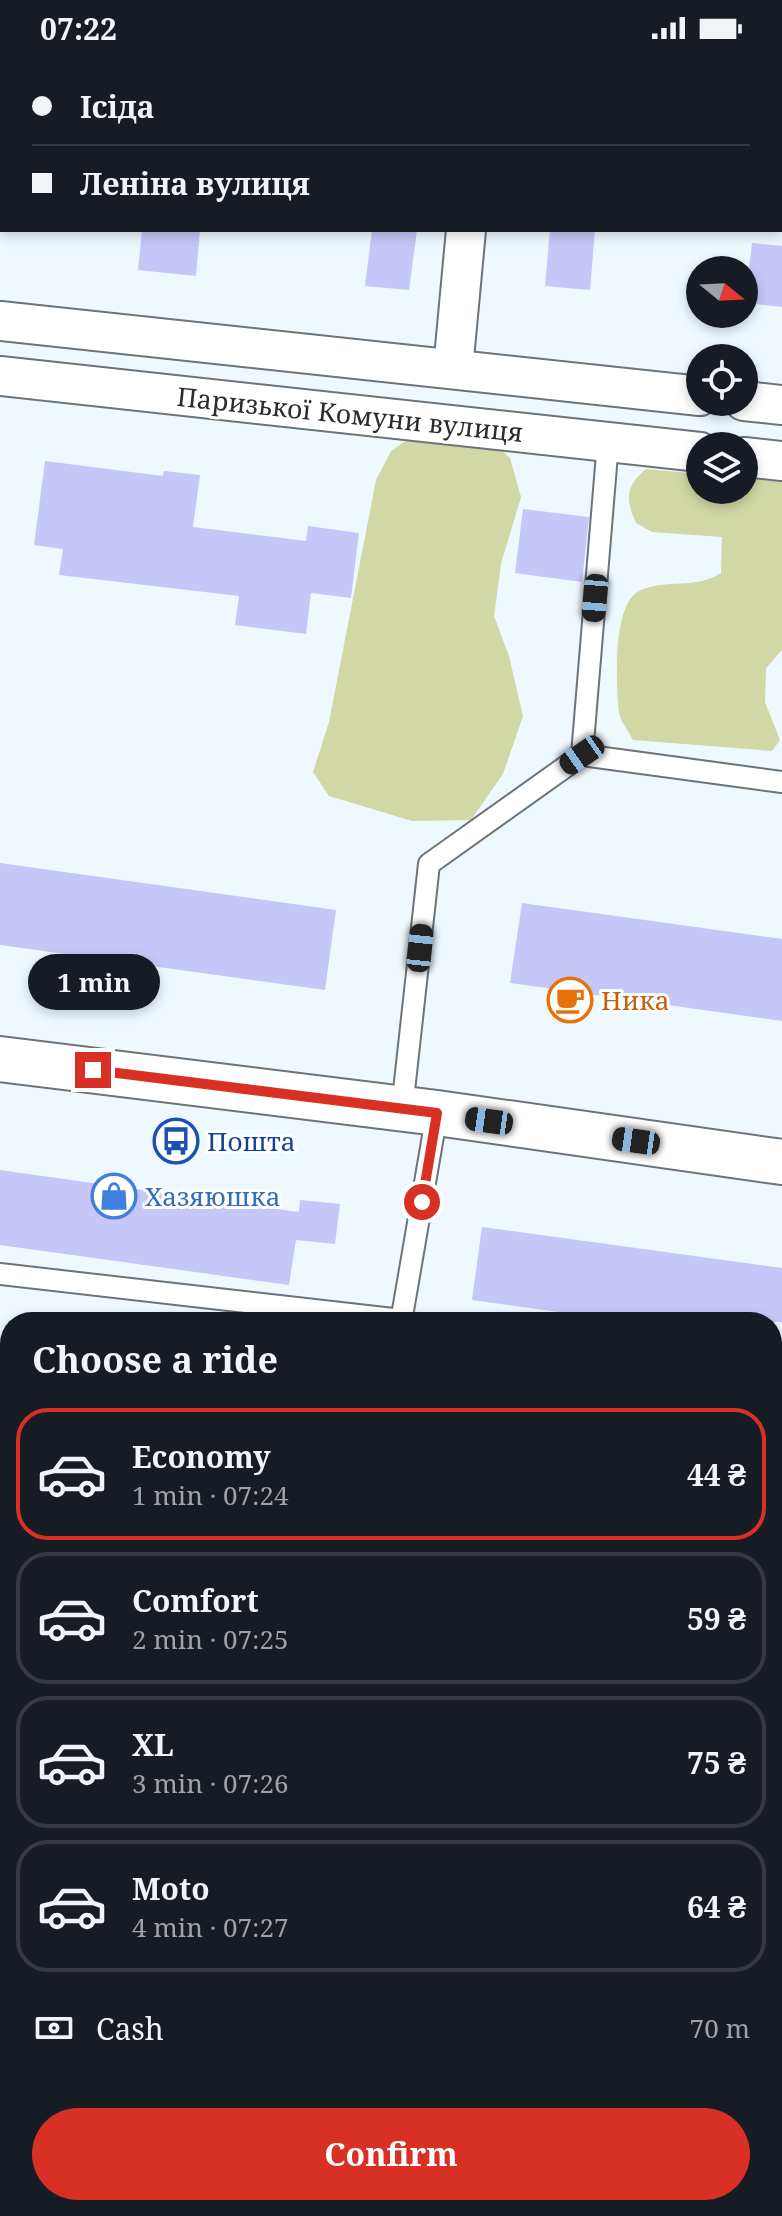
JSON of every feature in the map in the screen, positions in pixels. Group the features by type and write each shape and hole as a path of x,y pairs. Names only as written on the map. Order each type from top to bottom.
{"main road":[{"path":"0,1059 419,1111 782,1162"}],"street":[{"path":"453,369 466,232"},
{"path":"0,321 686,394"},
{"name":"Паризької Комуни вулиця","path":"0,376 686,450"},
{"path":"758,402 782,405"},
{"path":"758,458 782,461"}],"lane":[{"path":"582,755 608,442"},
{"path":"402,1312 419,1111 429,864 582,755 782,782"},
{"path":"0,1274 324,1312"}],"green space":[{"path":"420,431 489,438 510,458 521,497 501,564 494,616 509,656 523,716 503,774 471,820 412,821 329,796 313,772 329,722 376,480 391,451"},
{"path":"646,469 686,473 686,504 758,504 758,479 782,482 782,650 766,668 765,702 780,740 772,751 633,740 621,720 617,684 618,647 624,612 630,599 649,587 691,583 721,573 722,537 652,532 636,523 629,500 634,481"}],"building":[{"path":"142,232 200,232 196,276 138,270"},
{"path":"372,232 417,232 409,290 365,286"},
{"path":"550,232 595,232 590,290 545,286"},
{"path":"752,243 782,246 782,307 758,304 758,256 750,256"},
{"path":"45,461 163,476 164,471 200,475 193,527 306,541 308,526 359,533 351,598 311,593 306,634 235,625 239,596 59,575 63,549 34,545"},
{"path":"523,509 589,517 582,582 515,573"},
{"path":"0,863 336,910 325,990 0,945"},
{"path":"522,903 782,939 782,1021 510,983"},
{"path":"0,1170 299,1212 300,1200 340,1204 335,1244 296,1240 289,1285 0,1245"},
{"path":"482,1227 782,1268 782,1312 558,1312 472,1300"}],"place":[{"name":"Ника","path":"570,1000"},
{"name":"Пошта","path":"176,1141"},
{"name":"Хазяюшка","path":"114,1196"}],"route":[{"path":"93,1070 437,1113 422,1202"}]}
